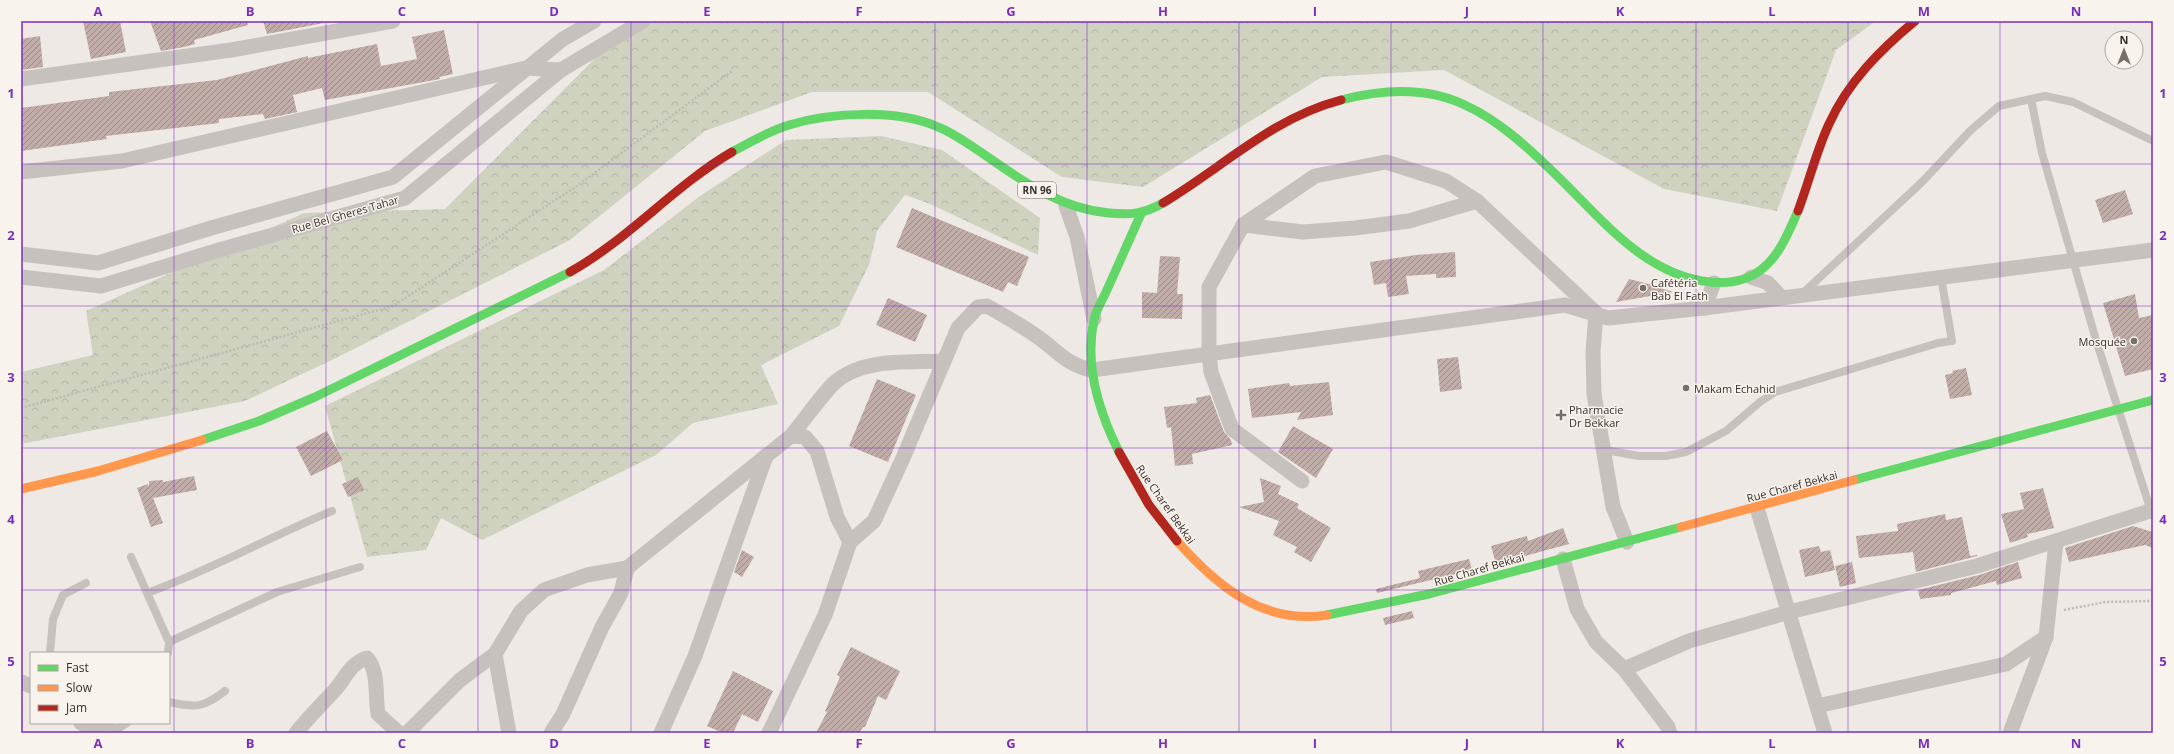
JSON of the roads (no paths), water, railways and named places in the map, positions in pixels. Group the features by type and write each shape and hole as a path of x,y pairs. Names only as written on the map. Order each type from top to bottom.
{"main road":[{"name":"RN 96","path":"21,489 109,469 235,430 275,415 323,394 572,271 619,241 710,166 745,143 781,126 823,117 865,116 900,118 936,126 981,151 1027,184 1066,206 1105,214 1141,214 1171,198 1276,126 1308,111 1368,93 1393,91 1423,93 1449,98 1495,122 1559,178 1624,240 1666,271 1714,283 1740,281 1751,277 1765,268 1777,255 1797,213 1833,116 1853,83 1888,42 1915,21"},
{"name":"Rue Charef Bekkai","path":"1141,214 1097,313 1092,370 1100,410 1116,451 1154,511 1176,541 1195,562 1239,598 1260,608 1286,616 1311,619 1440,593 2153,400"}],"street":[{"path":"21,79 231,50 393,21"},
{"name":"Rue Bel Gheres Tahar","path":"21,254 98,263 211,228 393,177 563,39 594,21"},
{"name":"Rue Bel Gheres Tahar","path":"21,278 101,286 219,250 405,198 561,70 642,21"},
{"path":"21,172 122,161 526,68 561,70"},
{"path":"1302,481 1232,429 1212,372 1209,353 1209,287 1243,225 1316,176 1386,162 1446,181 1477,201 1560,282 1602,316"},
{"path":"1243,225 1303,232 1355,228 1410,222 1477,201"},
{"path":"1066,206 1077,237 1089,295 1097,313"},
{"path":"769,733 825,615 850,542 874,521 903,458 958,328 978,307 987,306 1035,335 1065,360 1077,367 1092,370 1565,305 1602,316 1704,308 1802,294 2153,250"},
{"path":"1768,283 1777,255"},
{"path":"1751,277 1768,283 1781,297"},
{"path":"1560,282 1565,305"},
{"path":"1704,308 1714,283"},
{"path":"1602,316 1595,329 1594,394 1605,450 1613,507 1627,542"},
{"path":"407,733 460,680 495,654 521,611 544,590 587,575 628,568 791,436 834,383 852,372 876,364 944,361"},
{"path":"791,436 805,437 817,451 837,517 850,542"},
{"path":"661,733 695,656 767,455"},
{"path":"1757,508 1825,733"},
{"path":"1624,669 1689,641 1789,612 1977,566 2152,511"},
{"path":"2010,733 2046,638 2050,614 2056,542"},
{"path":"1564,559 1577,608 1596,642 1624,669 1668,727 1670,733"},
{"path":"551,733 563,714 602,627 621,593 628,568"},
{"path":"1817,706 2006,664 2046,638"},
{"path":"495,654 509,733"},
{"path":"296,733 318,706 335,690 346,672 358,661 367,658 371,663 374,676 378,714 399,733"},
{"path":"84,724 98,733"}],"lane":[{"path":"1802,294 1922,182 1971,130 1999,106 2045,96 2073,102 2153,141"},
{"path":"2031,99 2042,153 2118,409 2152,511"},
{"path":"1605,450 1639,456 1666,456 1686,452 1726,431 1760,402 1775,392 1938,343 1952,341 1941,277"},
{"path":"147,593 212,567 289,529 332,511"},
{"path":"131,557 169,642 168,652"},
{"path":"169,642 277,592 360,566"},
{"path":"50,652 53,619 63,595 86,583"},
{"path":"170,702 189,707 209,703 225,691"},
{"path":"88,724 118,729 126,724"}],"place":[{"name":"Cafétéria Bab El Fath","path":"1643,288"},
{"name":"Mosquée","path":"2134,341"},
{"name":"Makam Echahid","path":"1686,388"},
{"name":"Pharmacie Dr Bekkar","path":"1561,415"}]}
